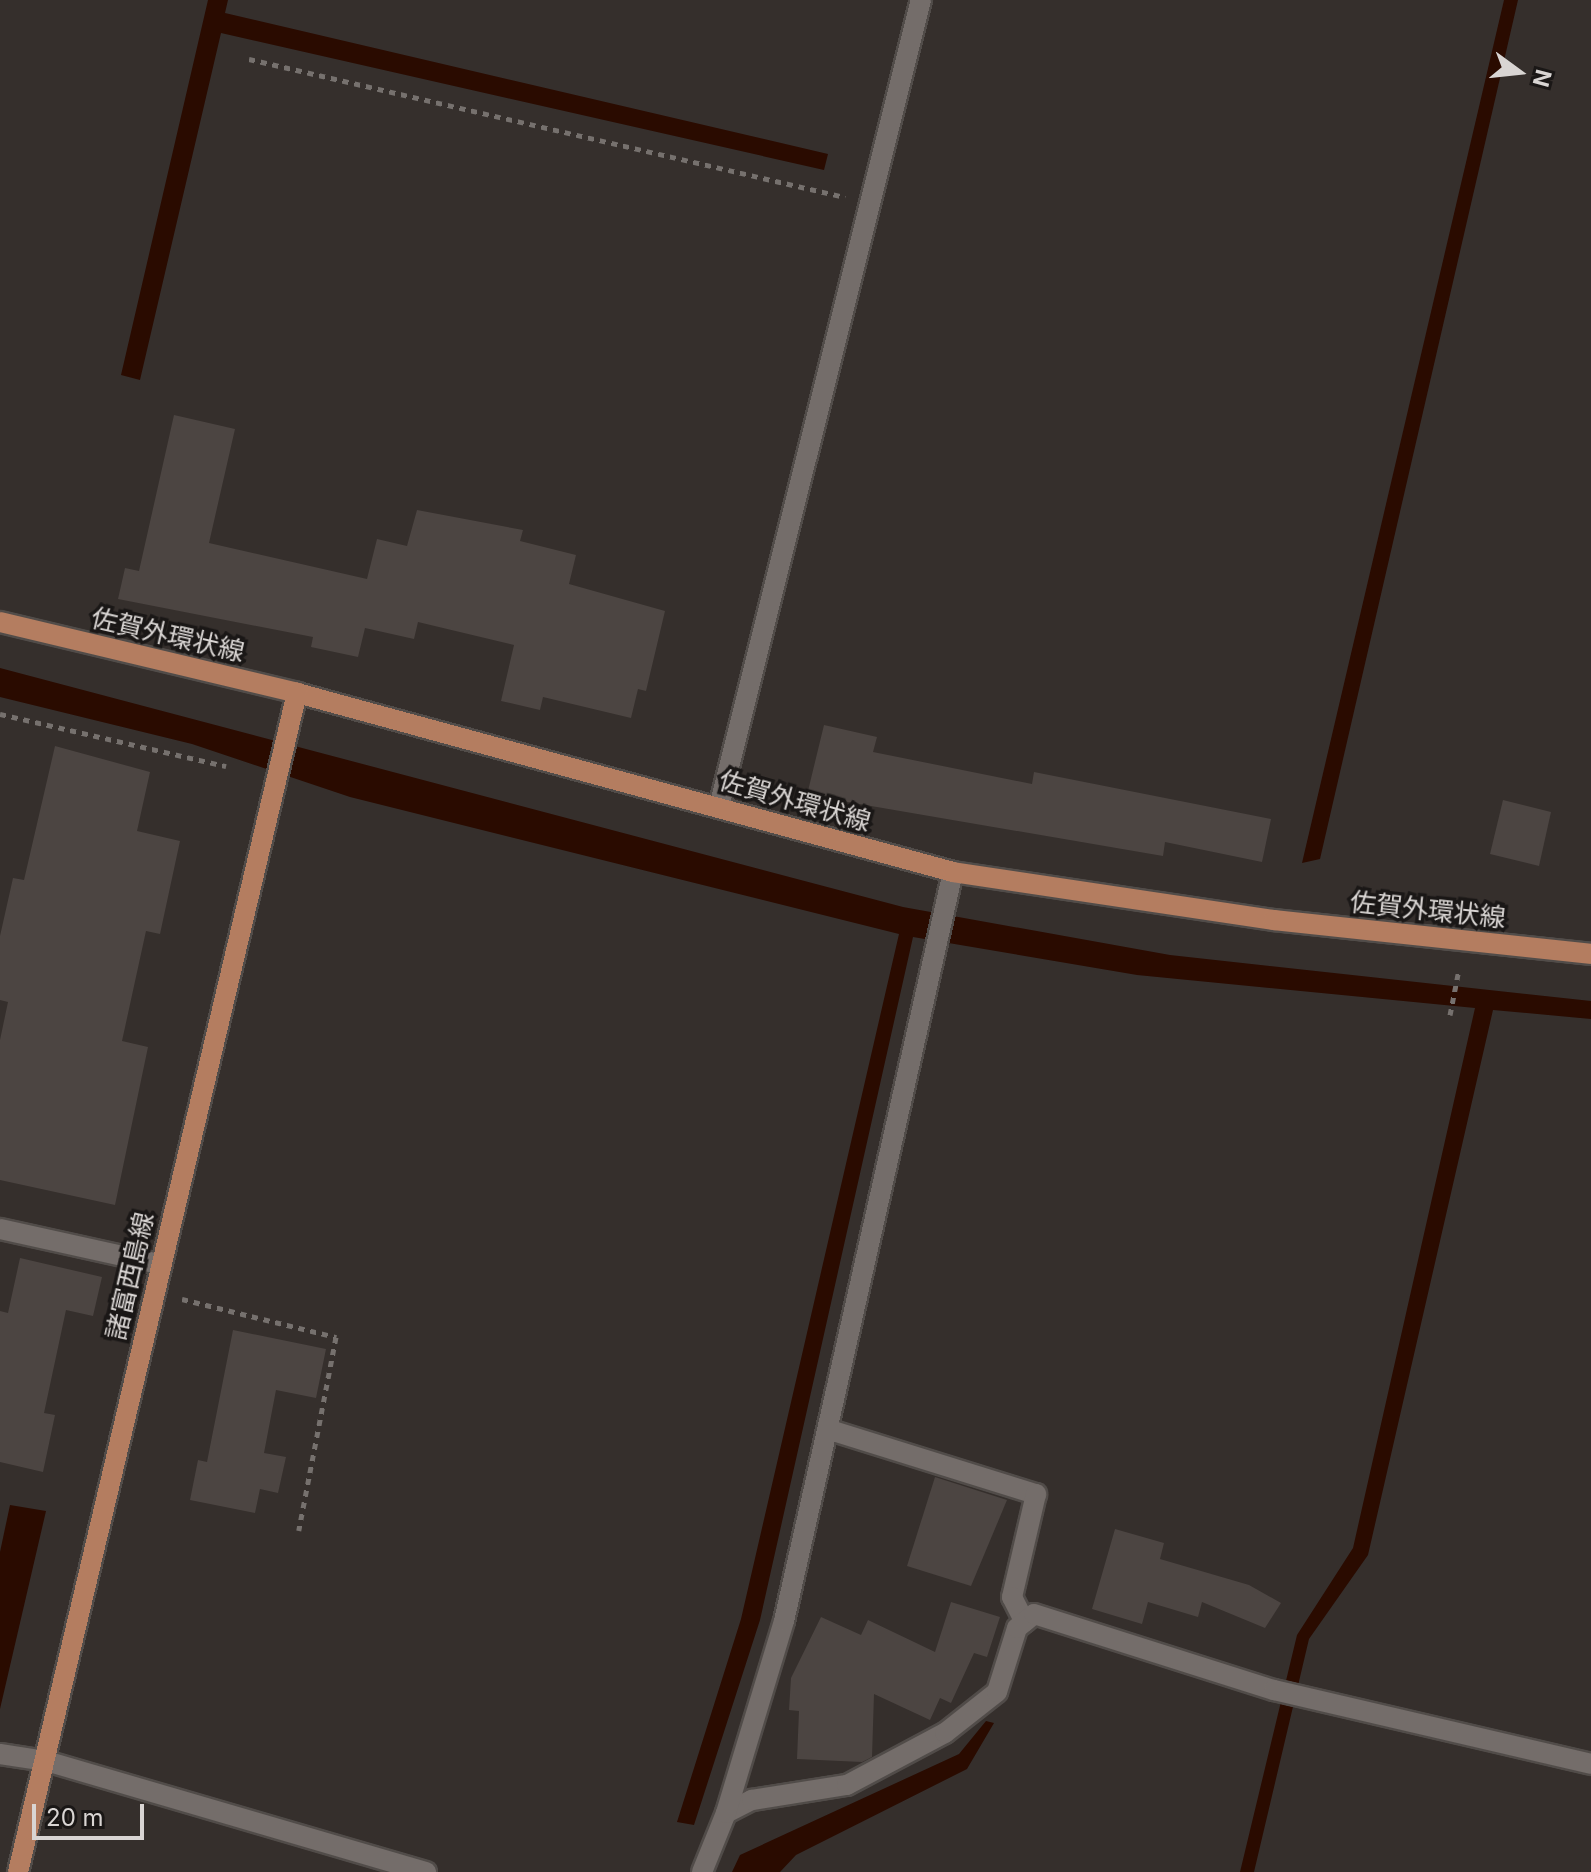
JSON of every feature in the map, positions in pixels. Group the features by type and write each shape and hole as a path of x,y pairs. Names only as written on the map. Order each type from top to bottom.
{"main road":[{"name":"佐賀外環状線","path":"0,622 297,693 953,872 1274,920 1591,954"},
{"name":"諸富西島線","path":"18,1872 159,1264 297,693"}],"street":[{"path":"719,807 874,203 921,0"},
{"path":"702,1872 726,1813 784,1621 830,1430 953,872"},
{"path":"0,1229 159,1264"},
{"path":"830,1430 1036,1494 1012,1597 1025,1622"},
{"path":"726,1813 752,1800 847,1785 945,1733 997,1692 1017,1628 1034,1614 1304,1699 1591,1764"},
{"path":"0,1754 46,1761 426,1872"}],"path":[{"path":"249,59 874,203"},
{"path":"0,714 226,766"},
{"path":"1450,1015 1459,970"},
{"path":"159,1264 183,1301 336,1337 299,1530"}],"shaded area":[{"path":"208,0 228,0 225,13 828,154 824,170 221,33 140,380 121,375"},
{"path":"1504,0 1518,0 1320,859 1302,863"},
{"path":"0,668 903,907 1170,955 1591,1001 1591,1019 1493,1010 1368,1555 1309,1639 1254,1872 1240,1872 1297,1635 1353,1548 1475,1008 1137,975 913,937 760,1620 694,1825 677,1822 741,1619 899,934 350,797 192,744 0,697"},
{"path":"10,1505 46,1511 0,1709 0,1552"},
{"path":"986,1721 994,1723 967,1769 796,1855 780,1872 732,1872 740,1855 959,1754"}],"building":[{"path":"174,415 235,429 209,543 367,579 377,539 407,546 417,510 523,530 520,541 576,555 569,584 665,611 646,691 638,689 631,718 543,697 540,710 501,701 514,645 418,622 414,639 365,628 358,657 311,647 313,637 118,599 125,568 139,571"},
{"path":"824,725 877,737 873,752 1032,784 1034,772 1271,819 1262,862 1165,842 1163,856 807,795"},
{"path":"55,746 150,772 137,831 180,841 160,934 146,931 122,1041 148,1047 115,1205 0,1180 0,1040 8,1002 0,1000 0,936 13,878 24,880"},
{"path":"1503,800 1551,812 1539,866 1490,854"},
{"path":"20,1258 102,1277 93,1316 66,1310 44,1413 55,1415 43,1472 0,1462 0,1311 8,1313"},
{"path":"233,1330 326,1349 316,1398 276,1390 264,1453 286,1457 278,1493 260,1489 255,1513 190,1500 198,1460 207,1462"},
{"path":"935,1477 1007,1500 971,1586 907,1566"},
{"path":"1115,1529 1164,1543 1160,1559 1249,1585 1281,1603 1265,1628 1202,1602 1198,1617 1148,1602 1142,1624 1092,1609"},
{"path":"951,1602 1000,1617 987,1657 974,1653 951,1703 940,1698 930,1720 874,1694 872,1757 862,1762 797,1759 799,1711 789,1710 791,1678 821,1617 861,1635 868,1620 935,1652"}]}
